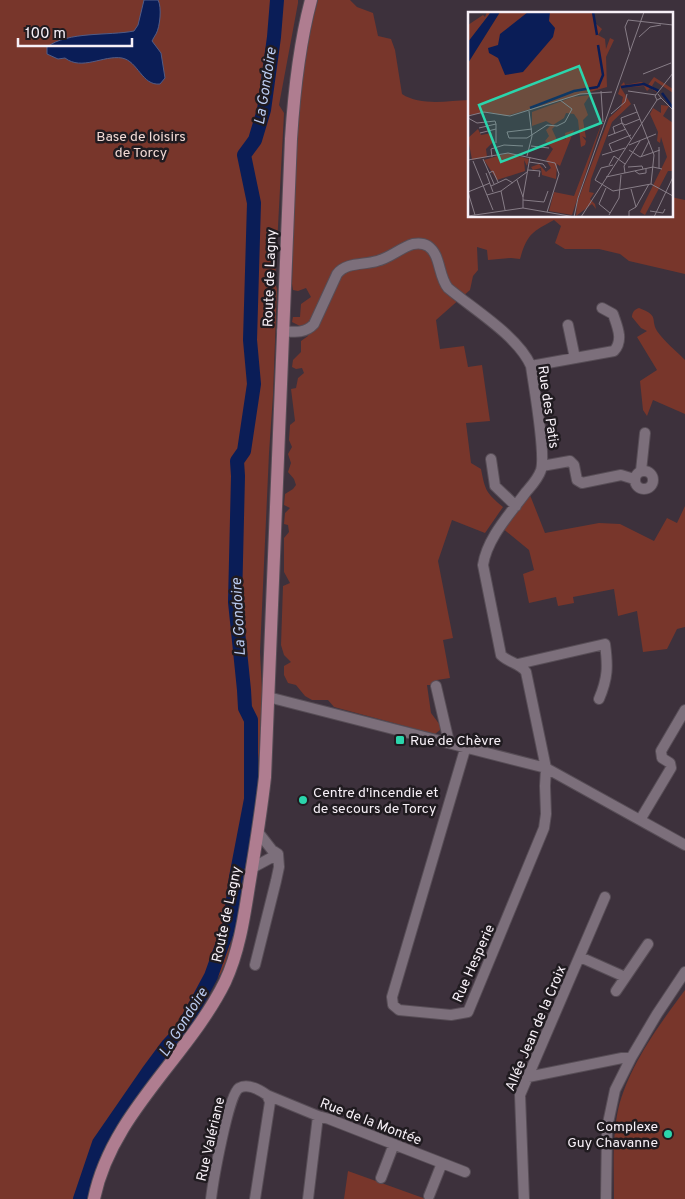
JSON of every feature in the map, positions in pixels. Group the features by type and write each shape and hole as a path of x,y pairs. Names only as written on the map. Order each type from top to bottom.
{"main road":[{"name":"Route de Lagny","path":"94,1199 102,1171 120,1134 212,1005 225,981 238,945 252,868 265,777 282,331 294,98 311,0"}],"street":[{"name":"Rue des Patis","path":"282,331 299,332 311,328 337,274 343,268 379,261 411,245 423,244 433,250 444,283 517,344 527,357 531,366 542,450 542,466 536,480 490,544 484,557 483,565 500,650 504,658 523,667 526,672 546,768"},
{"path":"531,366 614,351 618,346 620,338 613,314 602,308"},
{"path":"568,325 575,358"},
{"path":"542,466 570,462 574,465 577,480 582,483 621,475 638,475 644,433"},
{"path":"491,459 495,486 516,506"},
{"path":"518,664 605,644 607,658 606,683 599,699"},
{"path":"436,686 448,742"},
{"path":"268,697 466,746 546,768 685,845"},
{"path":"640,820 671,768 670,763 662,758 661,751 685,710"},
{"name":"Rue Hesperie","path":"466,746 392,997 393,1005 399,1010 451,1016 468,1012 542,835 546,814 546,768"},
{"path":"258,832 272,850 278,854"},
{"path":"252,868 278,854"},
{"path":"256,965 279,868 278,854"},
{"name":"Allée Jean de la Croix","path":"524,1199 519,1099 604,896"},
{"path":"616,991 648,944"},
{"name":"Allée Jean de la Croix","path":"580,957 625,978"},
{"path":"606,1199 606,1138 608,1116 615,1090 631,1058 664,1002 685,972"},
{"path":"528,1077 622,1058 631,1058"},
{"name":"Rue Valériane","path":"211,1199 223,1135 235,1093 244,1086 261,1090 268,1095"},
{"path":"255,1199 270,1102 268,1095"},
{"name":"Rue de la Montée","path":"268,1095 465,1172"},
{"path":"308,1199 318,1116"},
{"path":"381,1178 394,1144"},
{"path":"429,1196 442,1163"}],"green space":[{"name":"Base de loisirs de Torcy","path":"0,0 298,0 279,105 284,113 275,283 277,289 273,395 260,652 262,691 259,753 242,880 228,957 221,973 115,1122 88,1179 83,1199 0,1199"},
{"path":"318,0 350,0 357,7 373,13 378,36 391,39 395,50 402,94 409,98 425,101 468,100 468,218 672,218 672,197 685,200 685,274 629,261 620,254 599,249 565,249 555,243 561,226 554,220 531,235 525,244 520,259 488,260 487,250 477,247 478,270 473,276 470,290 436,320 440,349 464,346 468,367 482,365 490,421 466,423 471,463 481,469 487,491 503,507 485,533 452,520 438,561 453,638 443,640 450,678 437,680 432,685 427,685 431,713 440,725 440,730 435,734 334,707 328,700 312,700 305,696 296,685 288,683 284,675 284,666 291,662 284,655 281,645 283,586 290,583 284,572 284,538 289,532 288,525 284,524 285,513 290,508 284,505 285,494 296,485 288,472 291,463 288,454 292,447 289,440 290,425 295,421 291,389 296,388 298,378 304,373 302,368 296,369 292,367 293,360 301,352 301,341 308,336 308,324 300,326 292,322 293,317 300,317 301,304 311,297 306,288 298,291 293,290 292,284 297,141 304,70"},
{"path":"639,308 650,313 657,331 685,360 685,414 653,400 647,416 643,410 640,381 657,370 637,337 647,331 641,328 632,317 634,311"},
{"path":"528,490 545,533 599,523 620,524 654,541 667,518 677,523 685,506 685,627 677,629 667,649 643,652 637,611 618,616 614,589 573,597 574,603 558,606 556,597 529,603 523,574 534,570 529,550 501,527"},
{"path":"685,990 685,1199 614,1199 615,1132 618,1110 623,1094 637,1062 665,1017"},
{"path":"348,1171 426,1199 344,1199"}],"shaded area":[{"path":"144,0 158,0 159,3 159,27 152,41 161,53 165,78 160,84 154,84 149,81 132,64 122,58 78,63 65,58 58,59 47,54 47,47 66,38 134,31 138,25"}],"waterway":[{"name":"La Gondoire","path":"80,1199 99,1143 148,1072 182,1030 211,976 230,923 236,877 251,799 251,720 245,708 235,602 237,461 244,451 254,384 250,340 254,203 244,155 255,140 264,110 277,0"}],"place":[{"name":"Rue de Chèvre","path":"400,740"},
{"name":"Centre d'incendie et de secours de Torcy","path":"303,800"},
{"name":"Complexe Guy Chavanne","path":"668,1134"}]}
